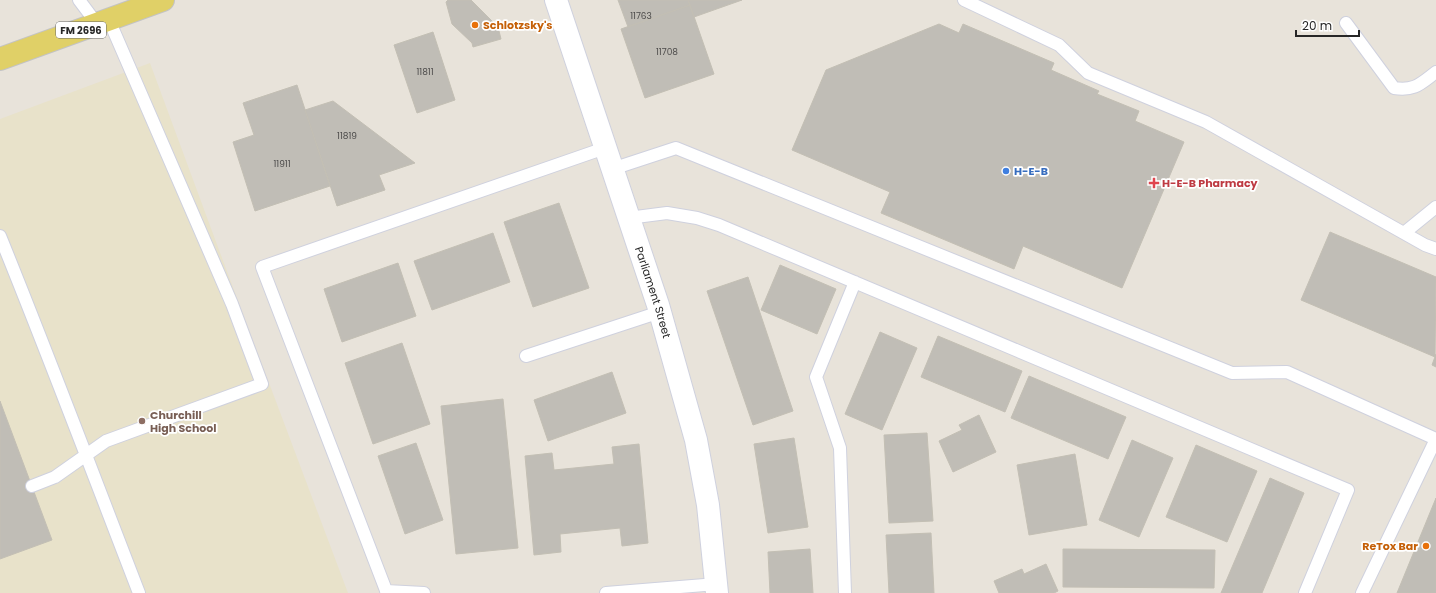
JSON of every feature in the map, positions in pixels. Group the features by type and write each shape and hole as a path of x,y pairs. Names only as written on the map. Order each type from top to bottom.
{"main road":[{"name":"FM 2696","path":"0,60 163,0"}],"street":[{"name":"Parliament Street","path":"556,0 660,312 696,440 708,505 717,589"}],"lane":[{"path":"32,486 55,476 106,442 262,384 232,304 103,22 79,0"},
{"path":"964,0 1059,46 1088,73 1206,122 1425,245 1436,249"},
{"path":"1346,23 1394,88 1405,90 1414,88 1436,72"},
{"path":"424,593 387,592 262,267 605,148"},
{"path":"612,169 676,148 1232,373 1287,372 1436,439 1362,593"},
{"path":"1404,233 1436,207"},
{"path":"628,218 667,212 697,218 719,225 1348,490 1305,593"},
{"path":"0,236 139,593"},
{"path":"845,593 840,448 816,377 855,282"},
{"path":"526,356 660,312"},
{"path":"606,593 717,589"}],"shaded area":[{"name":"Churchill High School","path":"150,63 348,593 0,593 0,119"}],"building":[{"name":"Schlotzsky's","path":"448,0 471,0 498,27 501,39 473,47 472,43 452,24 446,2"},
{"path":"618,0 688,0 690,5 628,27"},
{"path":"688,0 742,0 694,17"},
{"path":"690,5 714,74 645,98 621,29"},
{"name":"H-E-B","path":"939,24 959,33 963,24 1054,63 1051,70 1099,91 1097,94 1139,111 1135,121 1184,142 1122,288 1023,246 1014,269 881,213 890,192 792,150 826,70"},
{"path":"433,32 455,100 417,113 394,45"},
{"path":"297,85 330,186 255,211 233,142 254,135 243,103"},
{"path":"333,101 415,163 379,175 385,190 337,206 305,110"},
{"path":"559,203 589,288 533,307 504,222"},
{"path":"1330,232 1436,277 1435,357 1301,300"},
{"path":"493,233 510,282 432,310 414,261"},
{"path":"398,263 416,316 342,342 324,289"},
{"path":"780,265 836,289 817,334 761,310"},
{"path":"748,277 793,411 753,425 707,291"},
{"path":"880,332 917,348 882,430 845,414"},
{"path":"938,336 1022,371 1005,412 921,377"},
{"path":"402,343 430,424 373,444 345,363"},
{"path":"1436,354 1436,367 1432,365"},
{"path":"612,372 626,413 548,441 534,400"},
{"path":"1029,376 1126,417 1108,459 1011,418"},
{"path":"503,399 518,548 456,554 441,406"},
{"path":"0,401 52,540 0,559"},
{"path":"979,415 996,452 953,472 939,441 962,430 959,425"},
{"path":"927,433 933,521 889,523 884,435"},
{"path":"794,438 808,527 768,533 754,444"},
{"path":"1132,440 1173,458 1139,537 1099,520"},
{"path":"416,443 443,520 405,534 378,456"},
{"path":"639,444 648,543 622,546 620,528 560,534 561,552 534,555 525,456 552,453 554,470 614,464 612,447"},
{"path":"1196,445 1257,471 1227,542 1166,517"},
{"path":"1075,454 1087,525 1029,535 1017,465"},
{"path":"1270,478 1304,493 1262,593 1221,593"},
{"name":"ReTox Bar","path":"1436,498 1436,593 1397,593"},
{"path":"931,533 934,593 889,593 886,535"},
{"path":"810,549 813,593 770,593 768,552"},
{"path":"1063,549 1215,550 1214,588 1063,587"},
{"path":"1046,564 1058,591 1054,593 999,593 994,581 1022,569 1024,574"}],"place":[{"name":"Schlotzsky's","path":"475,25"},
{"name":"H-E-B","path":"1006,171"},
{"name":"H-E-B Pharmacy","path":"1154,183"},
{"name":"Churchill High School","path":"142,421"},
{"name":"ReTox Bar","path":"1426,546"}]}
